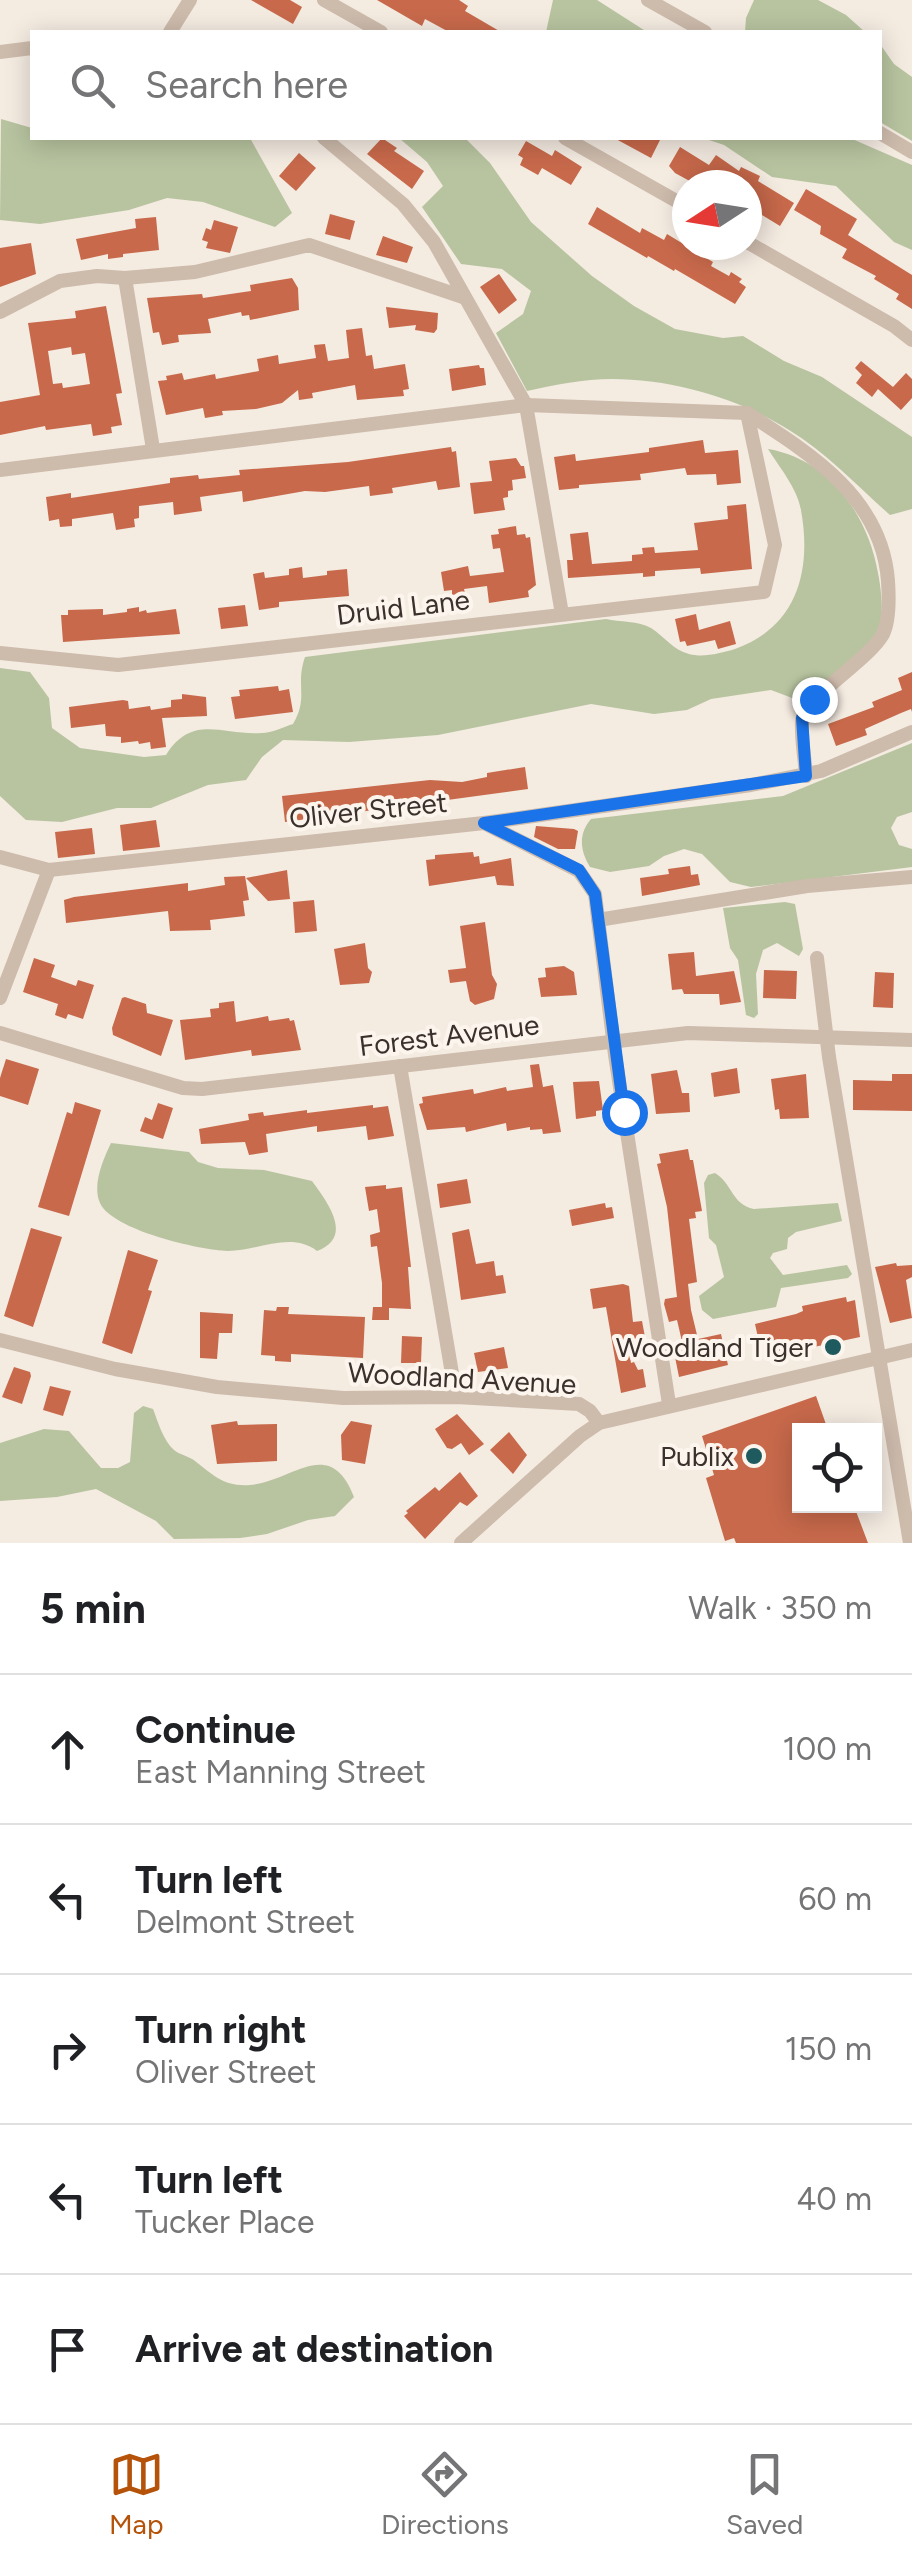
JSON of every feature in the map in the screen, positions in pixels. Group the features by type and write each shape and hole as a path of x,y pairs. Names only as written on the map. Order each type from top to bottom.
{"street":[{"path":"170,30 190,0"},
{"path":"324,0 377,30"},
{"path":"648,0 701,30"},
{"path":"0,52 30,48"},
{"path":"882,134 912,152"},
{"path":"326,140 403,204 434,242 526,404 562,614"},
{"path":"568,140 672,199"},
{"path":"0,312 60,281 195,272 309,245 463,297"},
{"path":"762,251 912,340"},
{"path":"125,278 153,449"},
{"path":"0,470 526,404 747,413 800,446 845,483 869,518 886,555 889,593 885,631 869,652 814,699 802,718 806,776"},
{"name":"Druid Lane","path":"0,653 118,664 764,592 775,546 747,413"},
{"name":"Oliver Street","path":"0,857 49,870 484,823 806,776 912,732"},
{"path":"484,823 579,870 595,894 613,1040 669,1404"},
{"path":"0,998 49,870"},
{"path":"598,920 806,886 912,876"},
{"path":"817,958 877,1358 910,1543"},
{"name":"Forest Avenue","path":"0,1033 183,1088 202,1089 688,1033 912,1040"},
{"path":"400,1066 456,1398"},
{"name":"Woodland Avenue","path":"0,1340 115,1369 216,1387 343,1398 579,1404 599,1423 912,1350"},
{"path":"461,1543 599,1423"}],"green space":[{"path":"553,0 597,0 644,30 546,30"},
{"path":"754,0 818,0 846,15 863,30 745,30"},
{"path":"882,47 894,64 912,77 912,141 882,123"},
{"path":"1,119 30,127 30,140 251,140 292,213 275,227 203,202 167,198 129,210 40,224 0,220"},
{"path":"401,140 467,140 490,163 531,222 592,276 634,306 675,329 723,338 743,336 784,361 822,377 912,437 912,509 890,515 803,439 748,409 704,392 658,382 612,379 527,391 496,333 523,314 531,291 502,269 461,264 422,207 443,186 427,162"},
{"path":"709,140 855,140 912,165 912,250 894,242 836,186 772,177 724,145"},
{"path":"768,449 810,464 842,493 865,531 880,586 881,614 874,636 844,667 800,701 771,690 711,699 687,710 654,714 591,704 438,735 349,742 283,740 262,757 246,780 208,785 151,808 117,808 62,822 26,820 0,796 0,668 30,672 49,698 52,728 80,748 144,757 166,755 176,742 198,730 262,733 293,724 300,706 305,657 606,619 646,626 689,654 735,649 773,627 786,611 801,575 804,533 799,502"},
{"path":"912,743 912,812 897,817 891,828 899,845 912,849 912,867 751,887 730,882 702,854 684,849 649,866 610,872 590,867 584,855 582,837 591,819 783,796"},
{"path":"795,904 803,949 799,956 777,943 763,950 756,974 758,1014 754,1018 746,1015 738,960 730,948 723,908"},
{"path":"111,1143 189,1152 198,1162 218,1168 264,1170 312,1181 334,1219 334,1237 317,1251 307,1245 285,1242 228,1251 197,1247 138,1230 108,1213 100,1203 98,1181"},
{"path":"715,1173 741,1203 754,1209 838,1203 842,1221 796,1232 788,1238 787,1249 773,1253 770,1258 783,1275 847,1265 852,1274 848,1278 781,1288 776,1307 713,1319 702,1310 699,1296 724,1277 716,1245 709,1238 704,1183 708,1175"},
{"path":"143,1406 153,1409 174,1450 226,1482 250,1485 321,1465 333,1468 344,1478 354,1497 335,1516 308,1520 267,1534 174,1539 156,1521 96,1489 57,1497 0,1501 0,1443 44,1429 69,1431 101,1468 118,1468 130,1462 134,1413"}],"building":[{"path":"251,0 290,0 302,7 293,24"},
{"path":"377,0 459,0 468,6 465,11 498,30 445,30 425,19 422,26"},
{"path":"385,140 397,148 394,151 424,171 412,189 367,154"},
{"path":"618,140 660,140 651,158"},
{"path":"526,141 552,156 555,150 582,167 571,185 542,168 538,175 520,165 523,158 518,155"},
{"path":"680,147 709,165 716,155 738,170 672,170 669,166"},
{"path":"299,153 316,168 296,191 279,176"},
{"path":"762,183 794,203 780,226 762,215"},
{"path":"806,189 857,219 848,235 912,275 912,309 896,299 899,294 874,279 876,276 842,258 847,249 820,234 821,226 794,210"},
{"path":"597,207 640,233 642,228 664,240 667,234 672,237 672,260 710,260 711,266 729,276 731,272 746,287 735,304 588,224"},
{"path":"330,214 355,221 350,240 325,234"},
{"path":"156,217 159,250 81,260 76,239 136,228 135,219"},
{"path":"214,220 238,227 230,253 206,248 208,242 202,240"},
{"path":"383,236 413,247 407,263 376,255"},
{"path":"31,243 36,274 0,287 0,248"},
{"path":"499,274 517,300 499,314 480,287"},
{"path":"292,278 298,288 299,310 250,320 249,315 242,316 241,312 208,319 211,333 178,335 179,342 162,345 159,332 153,333 147,298 202,294 203,298 251,291 250,285"},
{"path":"106,306 122,393 116,394 122,425 111,427 112,433 93,436 91,424 46,430 45,426 0,435 0,402 40,395 28,323 76,318 75,311","holes":["71,347 72,355 85,353 90,384 63,388 62,383 53,384 48,351"]},
{"path":"386,307 438,313 437,329 434,333 415,330 416,325 389,328"},
{"path":"362,328 366,356 372,355 374,369 405,364 409,389 403,390 404,396 357,400 355,385 312,393 313,398 299,400 298,390 282,403 222,411 223,415 205,418 203,408 166,415 158,381 167,380 166,376 182,373 184,380 215,374 216,379 259,371 257,359 278,355 279,364 316,358 314,345 325,344 328,361 349,358 346,330"},
{"path":"861,361 893,387 906,373 912,379 912,398 901,410 878,389 872,397 856,383 862,375 855,368"},
{"path":"479,365 484,368 486,385 452,391 449,369"},
{"path":"703,440 705,453 738,450 741,483 717,485 716,474 687,475 685,468 640,474 641,480 559,490 554,457 575,454 576,461 649,452 649,448"},
{"path":"451,447 452,452 456,451 460,487 438,490 436,481 370,496 369,486 305,491 243,502 242,491 200,497 202,511 174,515 173,502 139,506 135,527 116,530 113,513 72,519 72,526 60,527 59,519 49,521 46,497 71,493 71,498 170,483 170,478 240,475 239,470 348,462"},
{"path":"516,458 524,466 526,478 512,480 513,490 503,498 505,510 474,514 470,483 492,481 489,461"},
{"path":"746,504 752,569 701,574 700,568 655,571 655,576 643,577 643,573 568,578 567,560 573,560 570,534 588,532 592,564 632,561 632,555 643,554 642,548 654,547 655,553 698,550 694,523 728,519 727,506"},
{"path":"516,526 517,535 530,537 536,585 528,591 529,597 489,603 487,586 452,595 452,590 444,591 441,572 468,566 470,576 504,572 500,548 493,549 491,535 499,534 498,529"},
{"path":"302,567 303,578 347,569 349,596 279,602 279,607 259,610 253,574 264,572 265,578 289,575 289,569"},
{"path":"245,605 248,626 221,629 218,608"},
{"path":"139,607 139,612 147,613 176,609 180,634 63,642 61,615 68,615 68,610 103,609 103,615"},
{"path":"696,614 699,630 730,621 736,644 718,649 715,640 687,646 685,641 680,642 675,619"},
{"path":"912,672 912,712 911,709 865,729 867,735 836,746 828,724 874,707 872,702 902,690 898,678"},
{"path":"278,686 279,691 289,689 293,712 235,719 231,697 240,696 239,690"},
{"path":"182,694 206,697 207,716 162,718 166,747 151,749 150,742 121,743 121,737 106,736 105,724 71,728 69,707 123,700 128,701 129,709 150,706 151,710 171,707 171,700 182,699"},
{"path":"525,767 528,789 285,822 282,796 430,780 462,782"},
{"path":"156,820 160,847 123,851 120,825"},
{"path":"536,826 578,831 575,849 558,849 534,837"},
{"path":"92,828 95,854 58,858 55,832"},
{"path":"473,852 474,857 479,856 480,864 511,858 514,886 497,885 495,876 429,886 426,860 435,859 435,855"},
{"path":"690,866 691,875 698,874 700,885 642,896 640,878"},
{"path":"287,870 290,899 268,901 246,878"},
{"path":"245,876 249,900 243,901 245,916 210,920 211,930 170,931 168,911 66,923 64,900 74,897 188,883 188,891 225,885 224,877"},
{"path":"314,900 317,931 295,933 293,902"},
{"path":"485,922 492,975 497,984 494,999 475,1005 470,1001 466,981 450,983 448,970 466,968 460,926"},
{"path":"365,943 372,972 369,983 340,985 334,949"},
{"path":"694,952 696,976 734,971 741,1002 720,1005 719,994 672,990 668,954"},
{"path":"34,958 55,965 51,977 76,986 78,980 94,985 83,1019 55,1015 58,1004 23,992"},
{"path":"564,966 574,972 577,995 541,997 538,978 546,977 545,968"},
{"path":"764,970 797,971 796,999 763,998"},
{"path":"875,972 894,973 893,1008 873,1007"},
{"path":"125,997 146,1004 147,1013 173,1020 161,1056 113,1035 112,1028"},
{"path":"234,1001 236,1022 268,1016 269,1021 294,1020 301,1050 252,1056 251,1050 185,1060 180,1020 211,1017 210,1009"},
{"path":"6,1059 39,1069 28,1105 0,1096"},
{"path":"539,1064 543,1087 553,1085 561,1132 543,1134 542,1129 530,1127 507,1131 506,1123 466,1132 465,1127 427,1130 419,1104 423,1103 422,1097 473,1089 474,1094 506,1087 507,1091 533,1087 530,1065"},
{"path":"737,1068 740,1093 714,1097 711,1073"},
{"path":"677,1070 682,1093 689,1093 690,1112 656,1114 651,1074"},
{"path":"806,1074 809,1118 780,1119 771,1079"},
{"path":"892,1074 912,1074 912,1111 853,1110 853,1080 892,1081"},
{"path":"599,1081 603,1110 596,1111 596,1116 576,1119 573,1082"},
{"path":"75,1102 101,1110 69,1216 38,1207 67,1112 72,1114"},
{"path":"158,1103 173,1108 163,1139 140,1131 145,1117 152,1120"},
{"path":"388,1106 394,1136 368,1140 366,1126 317,1132 317,1126 266,1134 268,1152 249,1155 245,1142 201,1144 199,1129 249,1120 248,1114 307,1113"},
{"path":"688,1149 702,1211 689,1219 697,1282 688,1284 691,1310 698,1339 721,1334 728,1365 679,1377 674,1352 684,1350 677,1320 669,1322 664,1304 665,1299 677,1297 667,1207 657,1164 661,1163 659,1154"},
{"path":"467,1179 471,1203 440,1208 437,1184"},
{"path":"386,1185 386,1189 402,1187 411,1267 411,1309 389,1308 389,1320 372,1320 373,1307 382,1307 382,1283 377,1246 371,1247 370,1235 380,1232 377,1209 369,1211 365,1187"},
{"path":"605,1203 606,1208 612,1207 614,1218 572,1226 569,1210"},
{"path":"31,1228 62,1237 33,1327 4,1316"},
{"path":"469,1229 476,1264 494,1261 496,1276 503,1275 506,1293 461,1300 452,1233"},
{"path":"128,1250 158,1260 132,1354 102,1343"},
{"path":"912,1265 912,1277 906,1280 912,1318 890,1323 875,1267"},
{"path":"629,1286 633,1322 642,1321 645,1337 627,1340 631,1363 638,1370 643,1369 646,1387 621,1393 606,1307 593,1309 590,1289"},
{"path":"846,1297 847,1302 855,1300 860,1337 777,1355 773,1339 759,1342 755,1324 796,1314 803,1311 802,1306"},
{"path":"277,1307 289,1307 288,1314 365,1317 363,1358 291,1354 291,1362 261,1355 264,1310 276,1311"},
{"path":"200,1312 233,1314 232,1333 219,1333 217,1359 200,1358"},
{"path":"402,1336 422,1337 421,1363 401,1363"},
{"path":"504,1347 508,1368 478,1372 474,1353"},
{"path":"14,1367 30,1372 31,1376 22,1404 2,1397"},
{"path":"50,1386 71,1391 63,1416 43,1410"},
{"name":"Publix","path":"816,1396 826,1423 792,1423 792,1513 857,1513 868,1543 736,1543 734,1538 725,1541 706,1478 714,1475 702,1436"},
{"path":"457,1414 484,1444 469,1455 461,1443 447,1448 435,1429"},
{"path":"237,1421 238,1425 277,1424 277,1461 217,1464 211,1425"},
{"path":"351,1421 372,1425 365,1464 342,1460 341,1435"},
{"path":"509,1432 527,1455 513,1474 490,1450"},
{"path":"460,1472 478,1496 467,1506 460,1502 425,1539 404,1516 406,1511 435,1487 439,1491"}],"place":[{"name":"Woodland Tiger","path":"833,1347"},
{"name":"Publix","path":"754,1456"}],"route":[{"path":"624,1112 595,894 579,870 484,823 806,776 802,718 814,699"}]}
